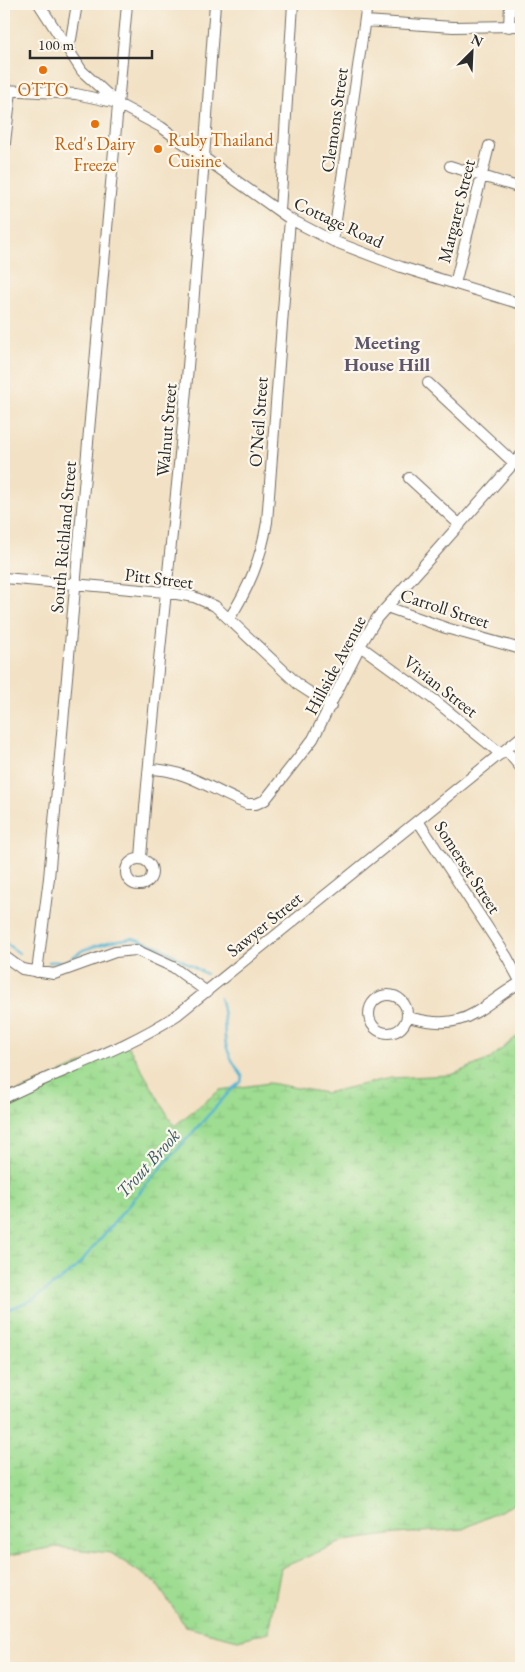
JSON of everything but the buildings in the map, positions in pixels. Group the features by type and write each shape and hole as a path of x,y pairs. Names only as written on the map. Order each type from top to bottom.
{"street":[{"name":"Cottage Road","path":"39,4 82,71 118,104 161,127 290,219 333,241 401,267 521,304"},
{"path":"66,47 71,39 77,4"},
{"name":"South Richland Street","path":"37,972 48,878 127,4"},
{"name":"Walnut Street","path":"141,858 165,592 176,494 205,158 215,4"},
{"path":"280,211 293,4"},
{"name":"Clemons Street","path":"333,241 367,4"},
{"path":"509,27 510,4"},
{"path":"365,21 453,27 521,26"},
{"path":"4,151 8,90 76,94 118,104"},
{"name":"Margaret Street","path":"455,284 480,176 489,146"},
{"path":"450,166 521,188"},
{"name":"O'Neil Street","path":"229,619 247,592 256,570 267,522 290,219"},
{"path":"428,383 514,463"},
{"name":"Hillside Avenue","path":"148,770 163,769 182,774 233,798 256,804 265,800 313,739 360,646 387,607 521,455"},
{"path":"409,478 460,525"},
{"name":"Pitt Street","path":"4,578 165,592 194,597 214,606 300,686 331,706"},
{"name":"Carroll Street","path":"387,607 446,628 521,649"},
{"name":"Vivian Street","path":"360,646 503,752 521,768"},
{"name":"Sawyer Street","path":"4,1098 62,1070 139,1039 177,1015 521,738"},
{"name":"Somerset Street","path":"418,821 508,957 521,983"},
{"path":"4,956 22,969 37,972 62,972 114,952 136,950 173,967 207,992"},
{"path":"408,1017 440,1024 456,1022 472,1015 521,983"}],"green space":[{"path":"521,1033 521,1501 463,1529 397,1534 344,1541 281,1568 269,1632 238,1640 186,1627 156,1583 111,1553 55,1547 4,1556 4,1098 127,1044 174,1126 220,1090 269,1083 326,1093 390,1078 451,1075 490,1059"}],"waterway":[{"name":"Trout Brook","path":"49,962 67,961 83,950 112,941 133,938 160,947 206,974"},
{"name":"Trout Brook","path":"4,942 19,953"},
{"name":"Trout Brook","path":"4,1311 32,1300 75,1269 149,1181 232,1089 241,1082 242,1076 225,1042 224,1013 220,998"}],"place":[{"name":"OTTO","path":"43,70"},
{"name":"Red's Dairy Freeze","path":"95,124"},
{"name":"Ruby Thailand Cuisine","path":"158,149"}],"district":[{"name":"Meeting House Hill","path":"387,353"}]}
